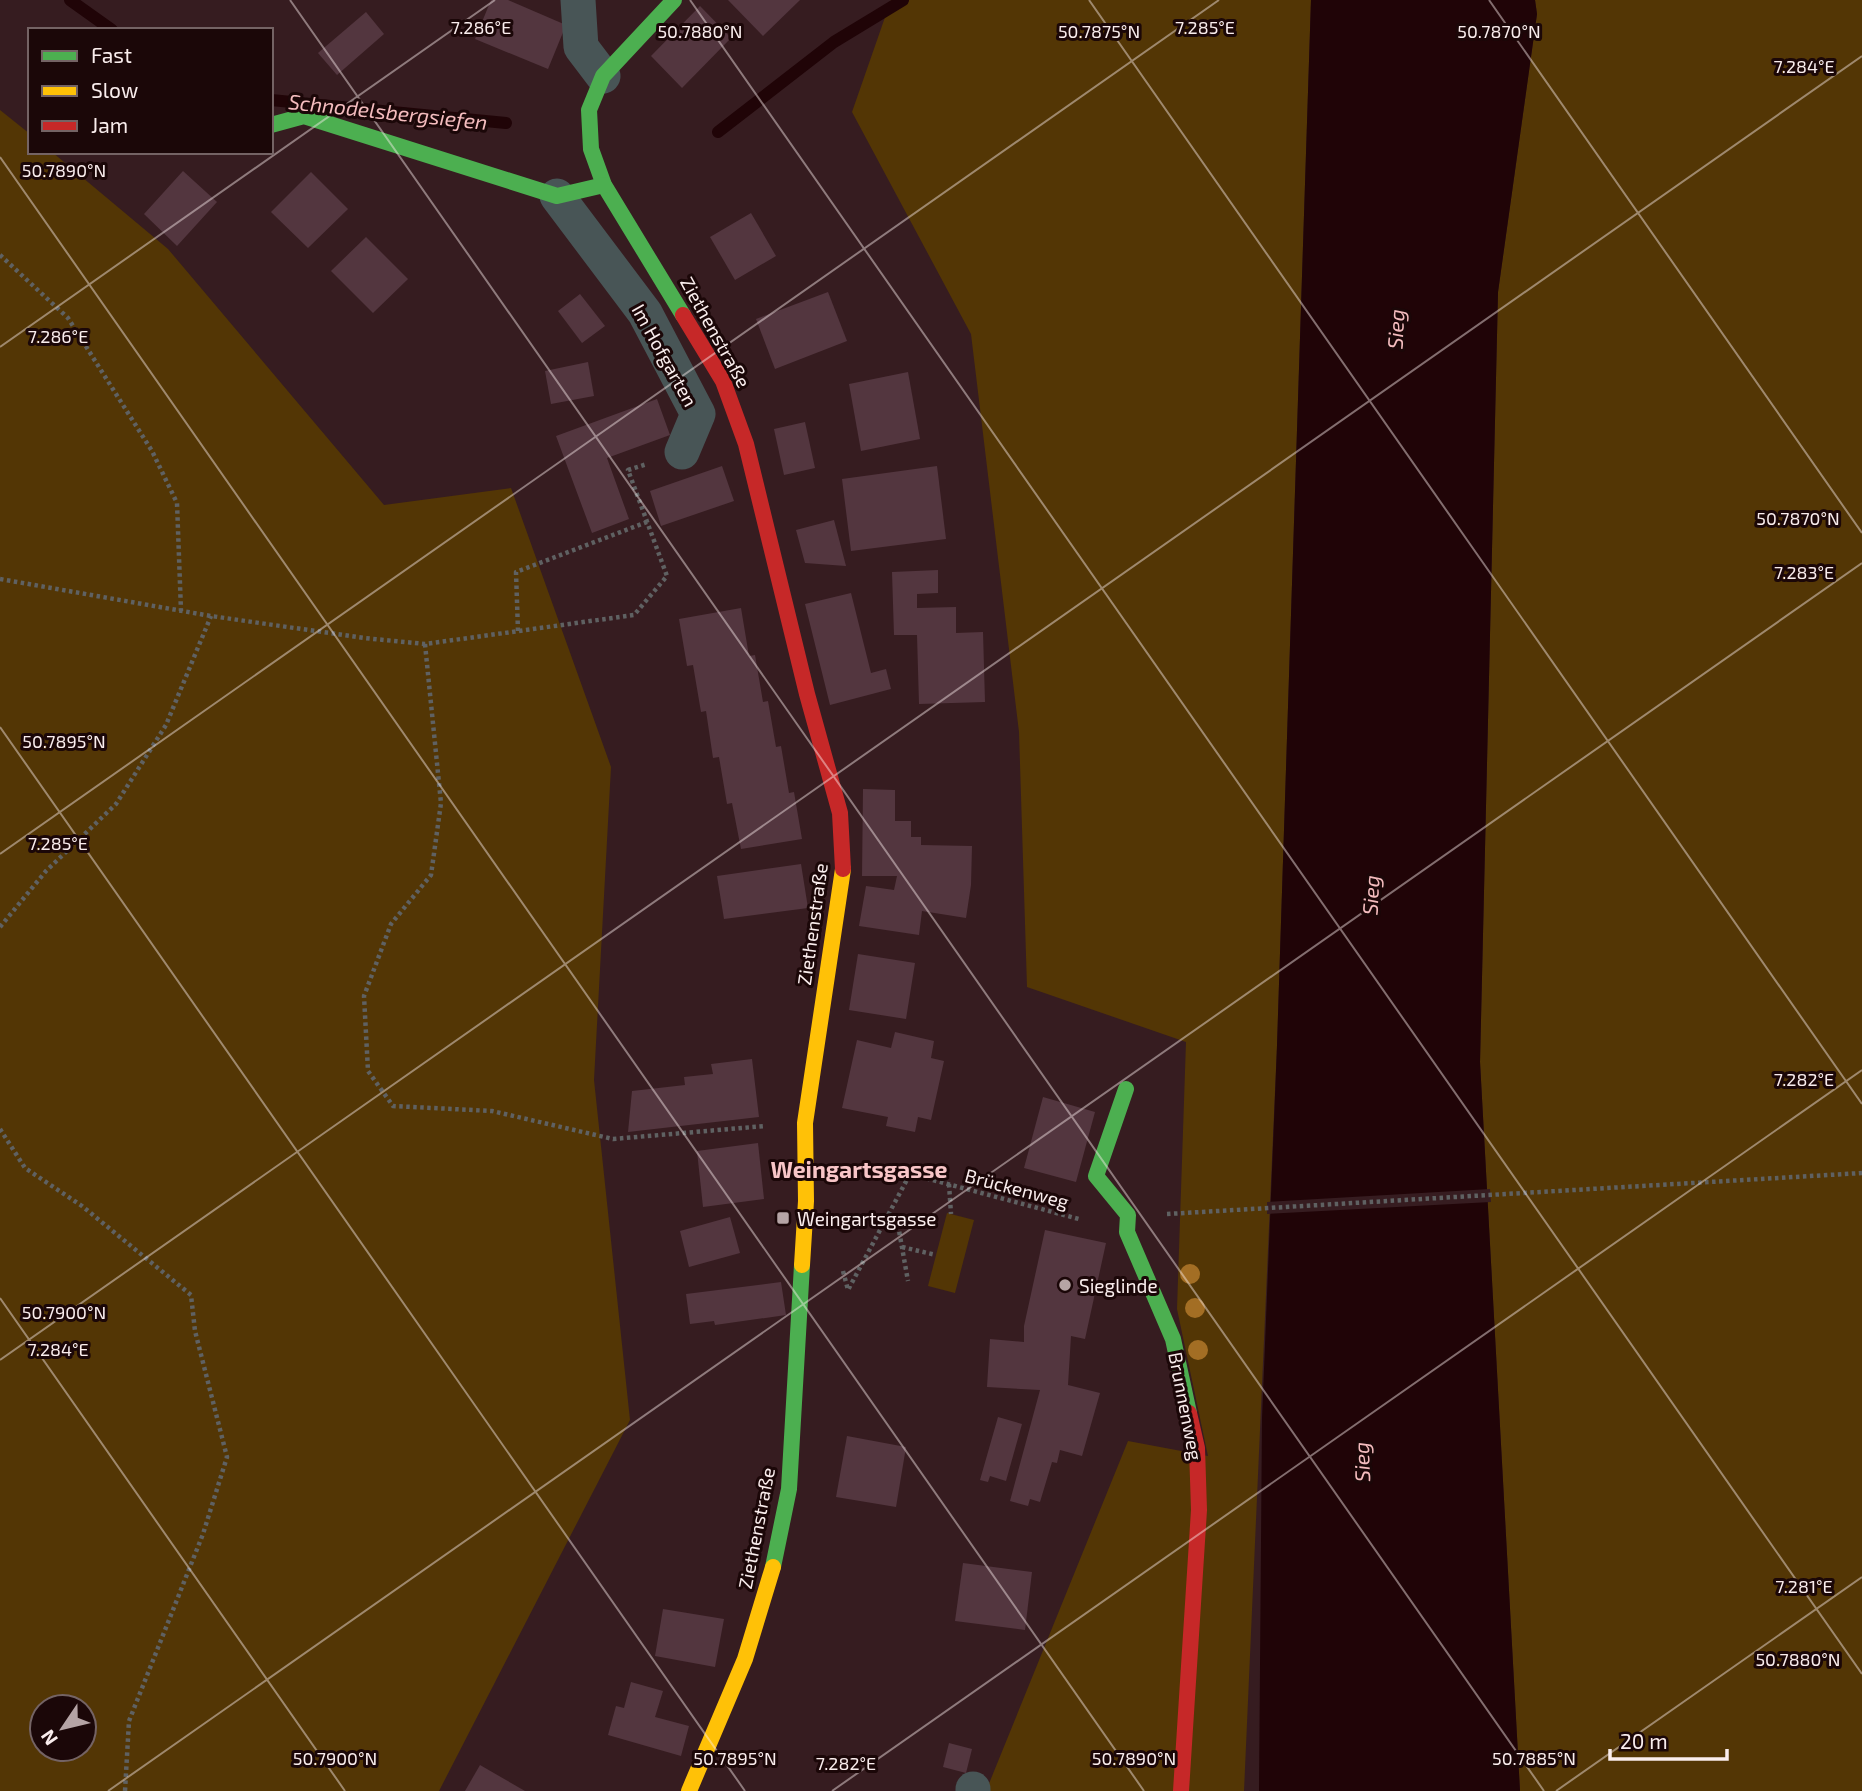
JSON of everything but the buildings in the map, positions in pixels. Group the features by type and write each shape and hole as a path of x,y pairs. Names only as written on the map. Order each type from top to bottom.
{"main road":[{"name":"Ziethenstraße","path":"674,0 603,76 589,110 591,149 604,185 723,380 746,444 807,694 840,813 843,869 805,1123 806,1201 789,1489 773,1567 745,1659 689,1791"},
{"path":"273,124 304,116 556,196 604,185"},
{"name":"Brunnenweg","path":"1126,1089 1096,1177 1128,1215 1127,1232 1173,1339 1197,1448 1199,1510 1181,1791"}],"street":[{"path":"578,0 581,47 603,76"},
{"name":"Im Hofgarten","path":"556,196 645,313 698,414 682,452"}],"path":[{"path":"0,255 68,318 152,451 177,503 181,611"},
{"path":"0,579 223,618 425,644 634,615 667,576 628,470 682,452"},
{"path":"518,631 516,572 647,522"},
{"path":"0,927 46,871 116,803 166,725 211,616"},
{"path":"425,644 441,803 431,875 391,924 364,996 368,1071 393,1106 492,1111 613,1139 805,1123"},
{"path":"0,1129 24,1168 82,1206 191,1295 195,1331 227,1457 203,1534 130,1721 125,1791"},
{"path":"1162,1214 1862,1173"},
{"name":"Brückenweg","path":"842,1266 848,1290 910,1174 1127,1232"},
{"path":"949,1184 951,1214"},
{"path":"884,1223 898,1225 908,1281"},
{"path":"902,1247 936,1255"}],"shaded area":[{"path":"891,0 1311,0 1277,1046 1244,1791 986,1791 1128,1441 1208,1456 1177,1309 1186,1042 1027,987 1019,732 971,334 852,112"},
{"path":"1535,0 1862,0 1862,1791 1520,1791 1480,1062 1498,292 1537,14"},
{"path":"0,110 28,132 28,154 54,154 168,249 384,505 511,488 611,767 594,1080 630,1420 439,1791 0,1791"},
{"path":"947,1213 974,1220 955,1293 928,1286"}],"water":[{"name":"Sieg","path":"1311,0 1535,0 1537,14 1498,292 1480,1062 1520,1791 1259,1791 1262,1419 1277,1046"}],"pier":[{"path":"1490,1189 1491,1202 1267,1214 1267,1202"}],"waterway":[{"name":"Schnodelsbergsiefen","path":"70,0 109,28"},
{"name":"Schnodelsbergsiefen","path":"718,132 834,42 903,0"},
{"name":"Schnodelsbergsiefen","path":"273,100 302,103"},
{"name":"Schnodelsbergsiefen","path":"320,105 506,123"}],"traffic: fast":[{"path":"674,0 603,76 589,110 591,149 604,185 683,315"},
{"path":"273,124 304,116 557,196 604,185"},
{"path":"1126,1089 1096,1176 1128,1215 1127,1232 1173,1339 1189,1413"},
{"path":"773,1567 789,1489 802,1265"}],"traffic: slow":[{"path":"802,1265 806,1201 805,1123 843,869"},
{"path":"689,1791 745,1659 773,1567"}],"traffic: jam":[{"path":"683,315 723,381 746,444 807,694 840,813 843,869"},
{"path":"1181,1791 1199,1510 1197,1448 1189,1413"}],"place":[{"name":"Weingartsgasse","path":"783,1218"},
{"name":"Sieglinde","path":"1065,1285"}],"district":[{"name":"Weingartsgasse","path":"859,1169"}]}
